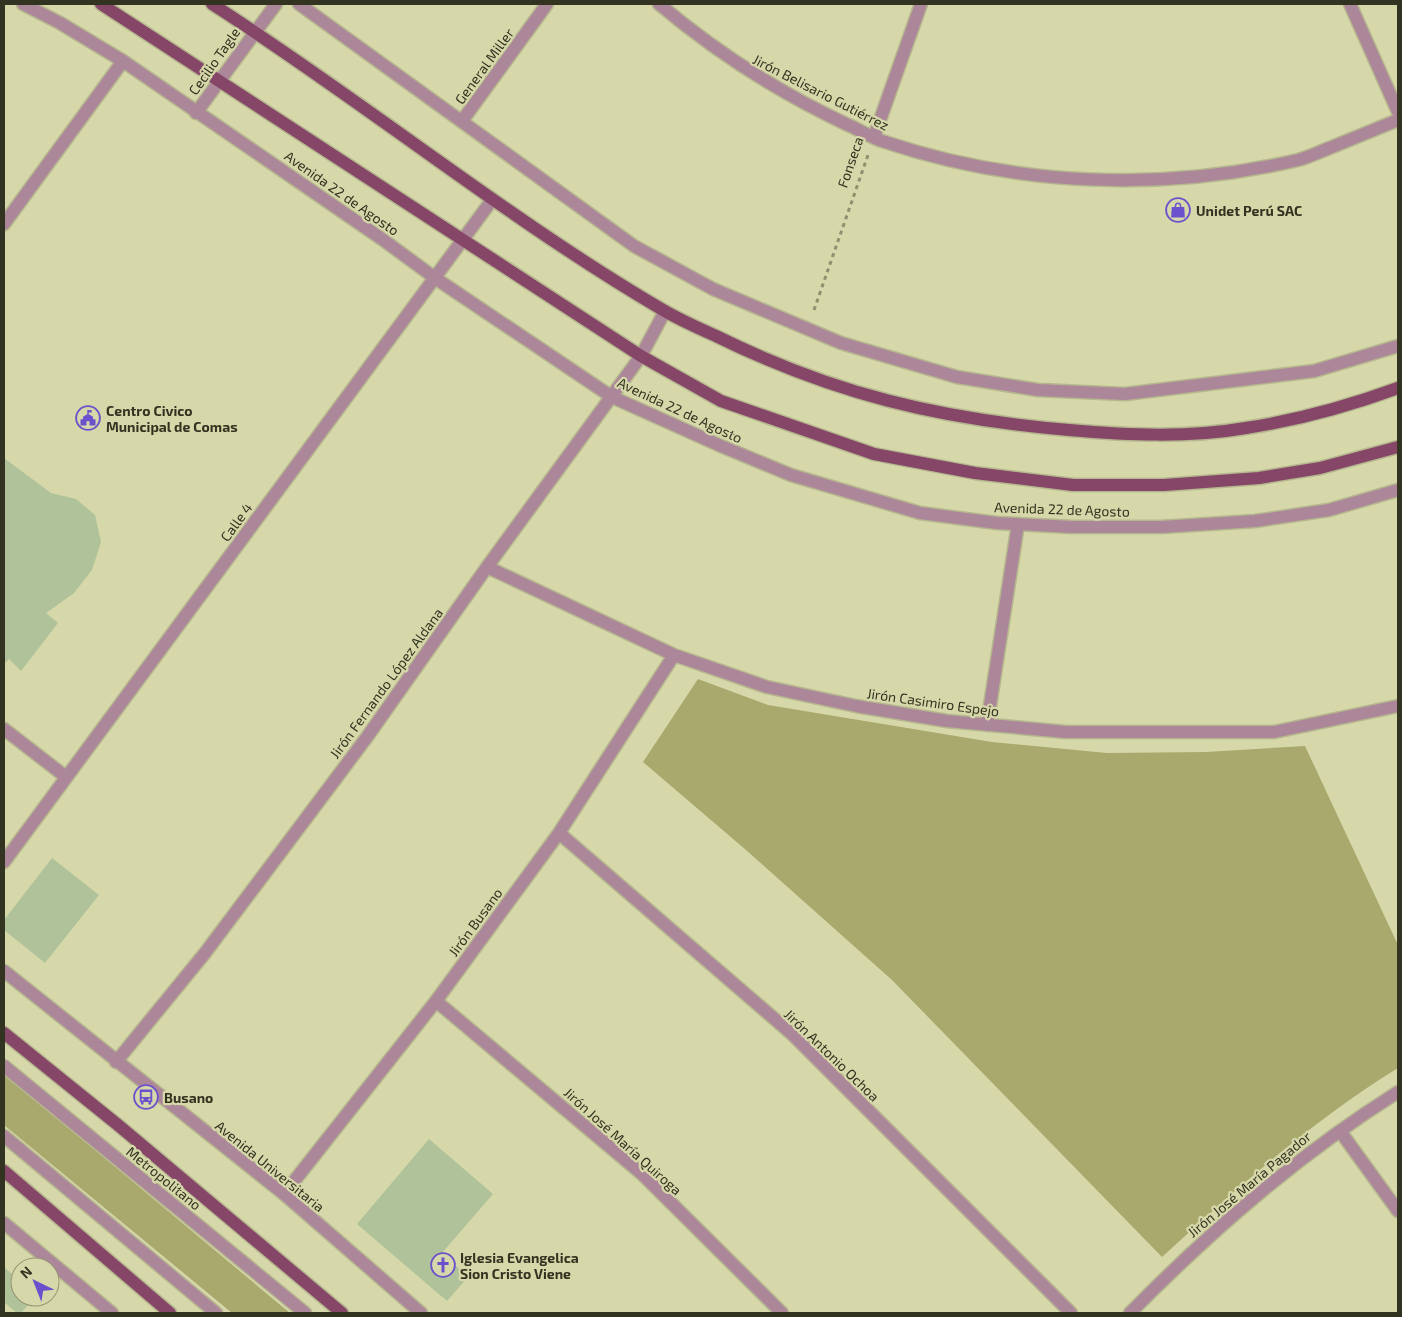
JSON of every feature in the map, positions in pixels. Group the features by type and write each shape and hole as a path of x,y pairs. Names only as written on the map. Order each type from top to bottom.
{"main road":[{"name":"Avenida 22 de Agosto","path":"101,4 641,356 721,401 874,454 975,473 1073,485 1164,484 1276,475 1320,468 1398,447"},
{"path":"212,4 254,31 492,200 664,311 766,361 839,388 921,410 999,424 1104,434 1173,434 1244,429 1310,415 1398,388"},
{"path":"4,1033 118,1124 342,1313"},
{"path":"4,1171 170,1313"}],"street":[{"name":"Avenida 22 de Agosto","path":"23,4 60,23 123,61 196,113 294,178 435,278 612,397 791,475 920,512 1018,524 1072,527 1161,527 1255,521 1329,510 1398,490"},
{"name":"Cecilio Tagle","path":"196,113 254,31 276,4"},
{"path":"298,4 634,246 713,289 841,343 957,377 1038,390 1125,394 1314,371 1398,346"},
{"name":"General Miller","path":"462,121 547,4"},
{"name":"Jirón Belisario Gutiérrez","path":"659,4 741,67 825,114 879,140 966,164 1030,176 1110,180 1167,178 1232,171 1300,160 1398,120"},
{"name":"Fonseca","path":"874,137 921,4"},
{"path":"1350,4 1398,112"},
{"path":"4,224 123,61"},
{"name":"Calle 4","path":"4,862 492,200"},
{"name":"Jirón Fernando López Aldana","path":"116,1062 204,953 367,737 487,567 641,356 664,311"},
{"path":"987,725 1018,524"},
{"name":"Jirón Casimiro Espejo","path":"487,567 674,655 767,687 856,706 947,721 1066,732 1274,732 1398,706"},
{"name":"Jirón Busano","path":"284,1194 436,1002 559,833 674,655"},
{"path":"4,729 66,777"},
{"name":"Jirón Antonio Ochoa","path":"559,833 792,1034 1071,1313"},
{"name":"Avenida Universitaria","path":"4,971 284,1194 421,1313"},
{"name":"Jirón José María Quiroga","path":"436,1002 642,1174 782,1313"},
{"name":"Metropolitano","path":"4,1066 305,1313"},
{"name":"Jirón José María Pagador","path":"1130,1313 1189,1253 1278,1178 1340,1131 1398,1092"},
{"path":"1340,1131 1398,1211"},
{"path":"4,1136 216,1313"},
{"path":"4,1223 112,1313"}],"path":[{"name":"Fonseca","path":"807,329 874,137"}],"shaded area":[{"path":"698,679 768,705 992,742 1107,753 1206,752 1305,746 1398,945 1398,1068 1335,1110 1276,1156 1162,1257 892,980 746,850 643,762"},
{"path":"4,1074 290,1313 232,1313 4,1125"}],"building":[{"path":"4,458 51,493 76,499 95,515 101,542 92,570 74,593 46,613 58,623 21,671 9,659 4,664"},
{"path":"52,858 99,895 45,963 4,930 4,920"},
{"path":"429,1139 493,1194 442,1253 468,1277 447,1301 357,1224"},
{"path":"4,1267 10,1272 10,1307 26,1307 21,1313 17,1313 4,1302"}],"place":[{"name":"Unidet Perú SAC","path":"1178,210"},
{"name":"Centro Civico Municipal de Comas","path":"88,418"},
{"name":"Busano","path":"146,1097"},
{"name":"Iglesia Evangelica Sion Cristo Viene","path":"443,1265"}]}
